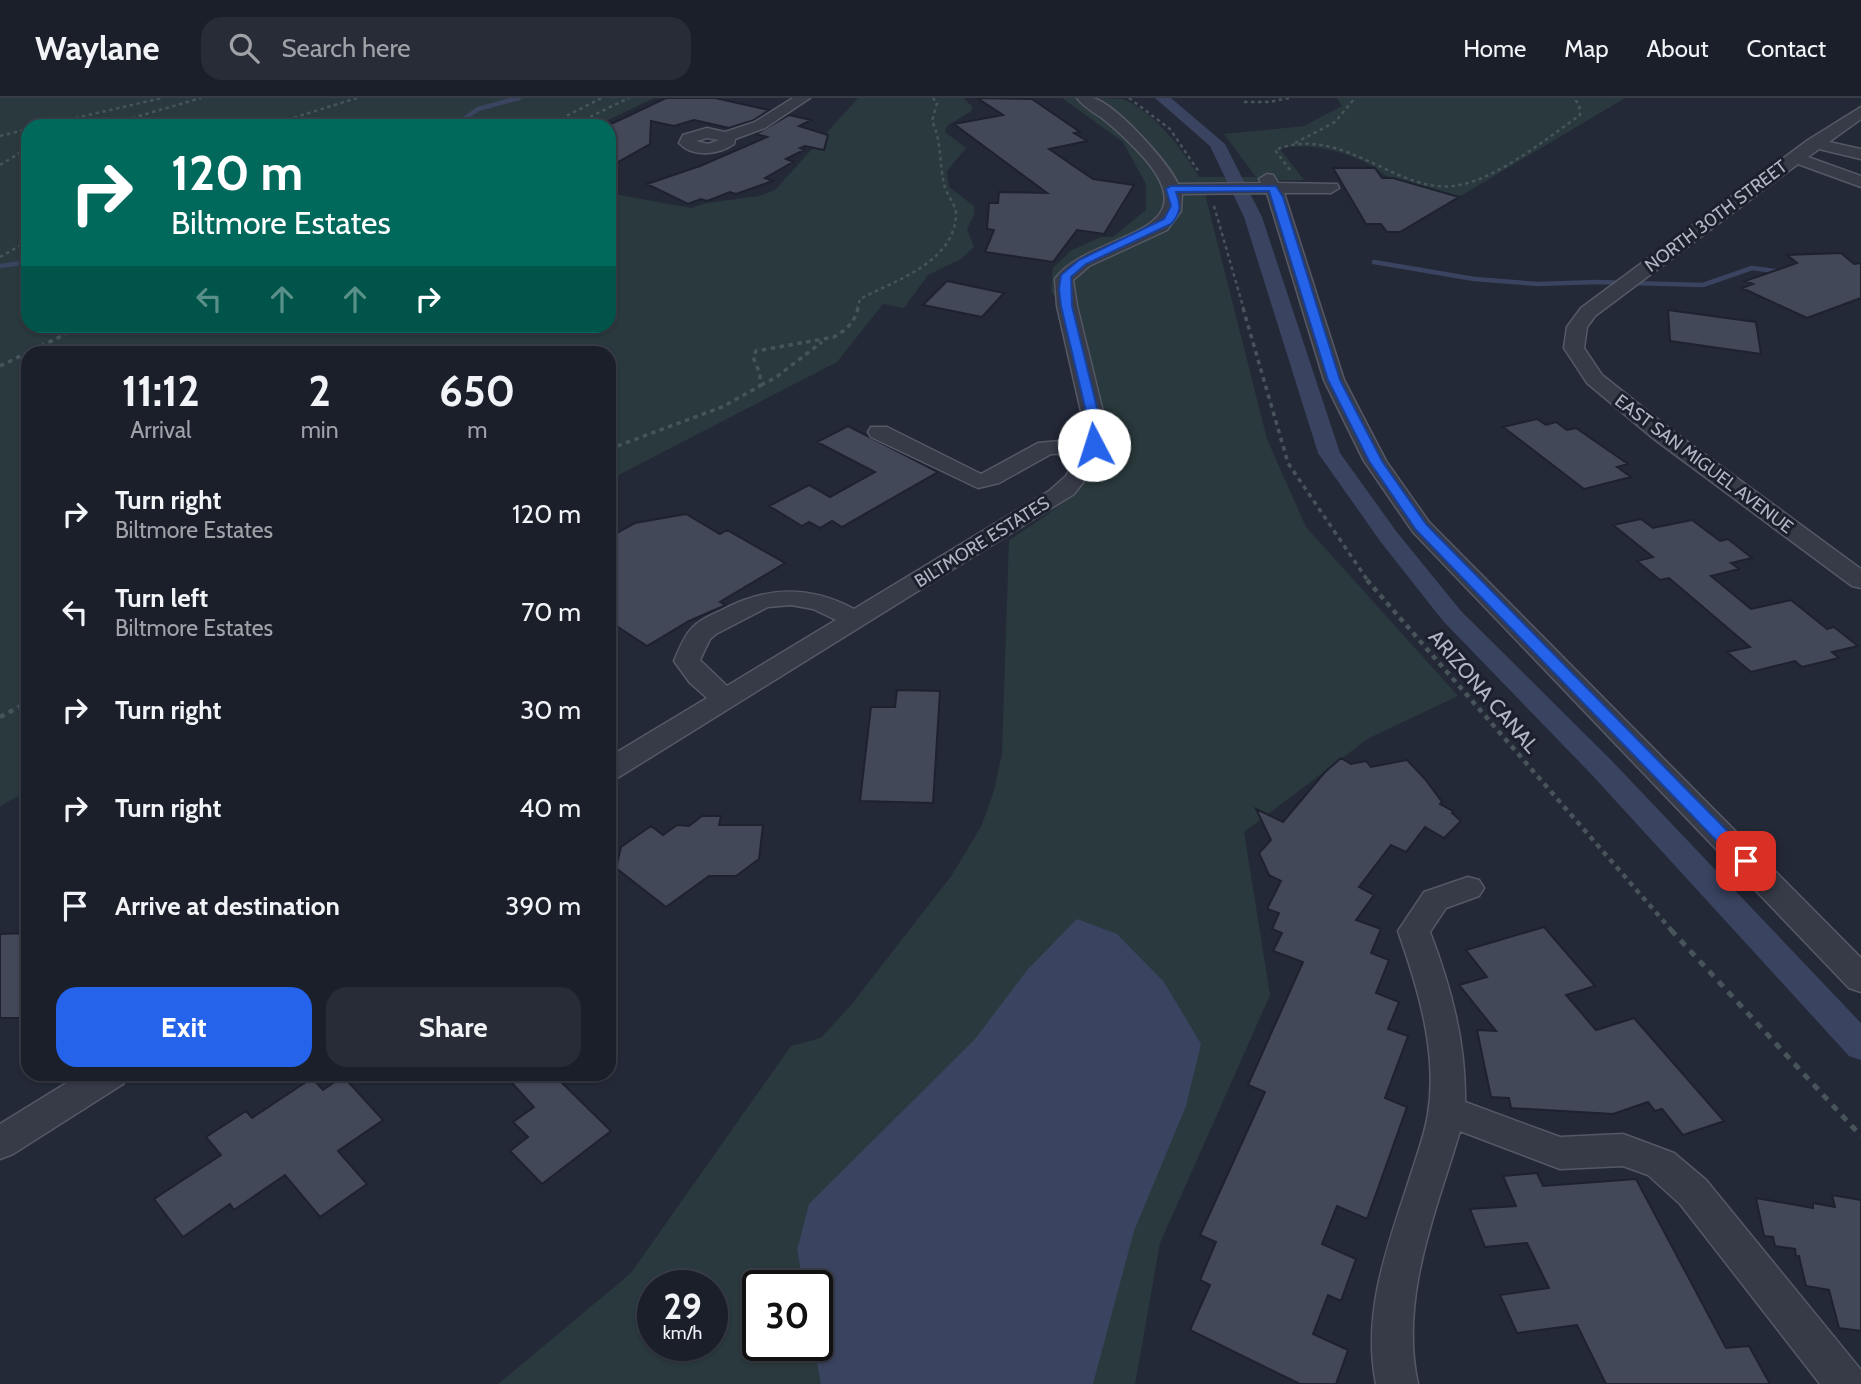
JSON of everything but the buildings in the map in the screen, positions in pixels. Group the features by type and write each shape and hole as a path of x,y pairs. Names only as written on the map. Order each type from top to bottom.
{"street":[{"path":"726,136 760,125 803,98"},
{"path":"879,432 978,481 991,478 1046,448 1094,445 1094,420 1067,306 1064,279 1083,262 1167,222 1176,206 1161,170 1138,140 1114,118 1084,98"},
{"name":"NORTH 30TH STREET","path":"1577,327 1588,312 1814,143 1861,112"},
{"path":"1814,143 1861,154"},
{"path":"1795,157 1861,182"},
{"path":"1171,189 1211,192 1268,185 1331,188"},
{"path":"1268,185 1278,197 1334,380 1375,461 1421,527 1861,979"},
{"name":"EAST SAN MIGUEL AVENUE","path":"1577,327 1574,348 1594,379 1662,434 1861,582"},
{"name":"BILTMORE ESTATES","path":"616,766 1057,496 1080,473 1094,445"},
{"path":"726,699 699,677 687,661 702,633 713,626 746,606 785,597 802,597 827,603 856,620"},
{"path":"1397,1384 1393,1374 1391,1310 1447,1111 1447,1053 1434,984 1414,930 1436,900 1468,888"},
{"path":"0,1143 100,1081"},
{"path":"1447,1111 1560,1153 1623,1150 1661,1164 1693,1192 1846,1384"}],"path":[{"path":"71,119 162,98"},
{"path":"130,119 201,98"},
{"path":"290,119 357,98"},
{"path":"563,119 602,98"},
{"path":"586,119 629,98"},
{"path":"760,386 760,374 753,357 755,351 770,345 824,340 840,334 852,323 860,299 924,266 946,246 953,235 956,211 944,186 939,136 932,121 937,103 933,98"},
{"name":"ARIZONA CANAL","path":"1129,98 1152,112 1182,141 1211,192 1288,463 1370,584 1715,981 1861,1136"},
{"path":"1244,102 1269,102 1289,98"},
{"path":"1355,98 1335,122 1295,144 1350,152 1414,180 1448,186 1461,185 1476,179 1555,134 1580,115 1579,104 1573,98"},
{"path":"0,136 21,131"},
{"path":"0,165 21,152"},
{"path":"0,257 21,245"},
{"path":"41,346 68,333"},
{"path":"616,446 722,407 775,378 824,340"},
{"path":"0,366 21,356"},
{"path":"0,717 21,706"}],"shaded area":[{"path":"0,98 654,98 610,119 21,119 21,333 616,333 616,194 691,208 707,203 759,196 775,190 858,98 963,98 972,106 971,111 947,126 945,132 966,148 947,171 949,187 974,206 974,215 967,229 974,247 961,259 928,275 904,308 883,304 837,362 616,476 616,346 21,346 21,795 0,806"},
{"path":"1062,98 1123,99 1146,113 1167,132 1199,177 1256,177 1224,134 1304,126 1342,106 1337,98 1625,98 1459,197 1384,175 1363,161 1335,151 1305,146 1280,149 1304,180 1202,182 1267,439 1306,527 1458,696 1369,738 1244,832 1270,995 1160,1243 1135,1384 498,1384 631,1273 791,1046 821,1038 851,1005 952,875 981,827 994,791 1002,753 1009,540 1053,510 1079,488 1091,476 1110,446 1087,348 1051,291 1053,268 1072,250 1101,237 1113,237 1146,210 1146,184 1123,142"}],"water":[{"path":"1077,919 1117,934 1164,982 1201,1044 1186,1106 1134,1231 1093,1384 821,1384 817,1361 833,1361 833,1270 801,1270 797,1250 809,1204 975,1039 1028,969"}],"waterway":[{"path":"464,119 478,109 519,98"},
{"path":"1162,98 1217,144 1253,217 1329,453 1388,536 1452,616 1602,768 1861,1046"},
{"path":"1374,262 1474,279 1538,284 1596,282 1703,285 1752,268 1782,272"},
{"path":"0,266 21,263"}],"route":[{"path":"1094,445 1094,420 1064,289 1066,275 1105,250 1167,222 1176,206 1171,189 1273,188 1334,380 1375,461 1421,527 1746,861"}]}
